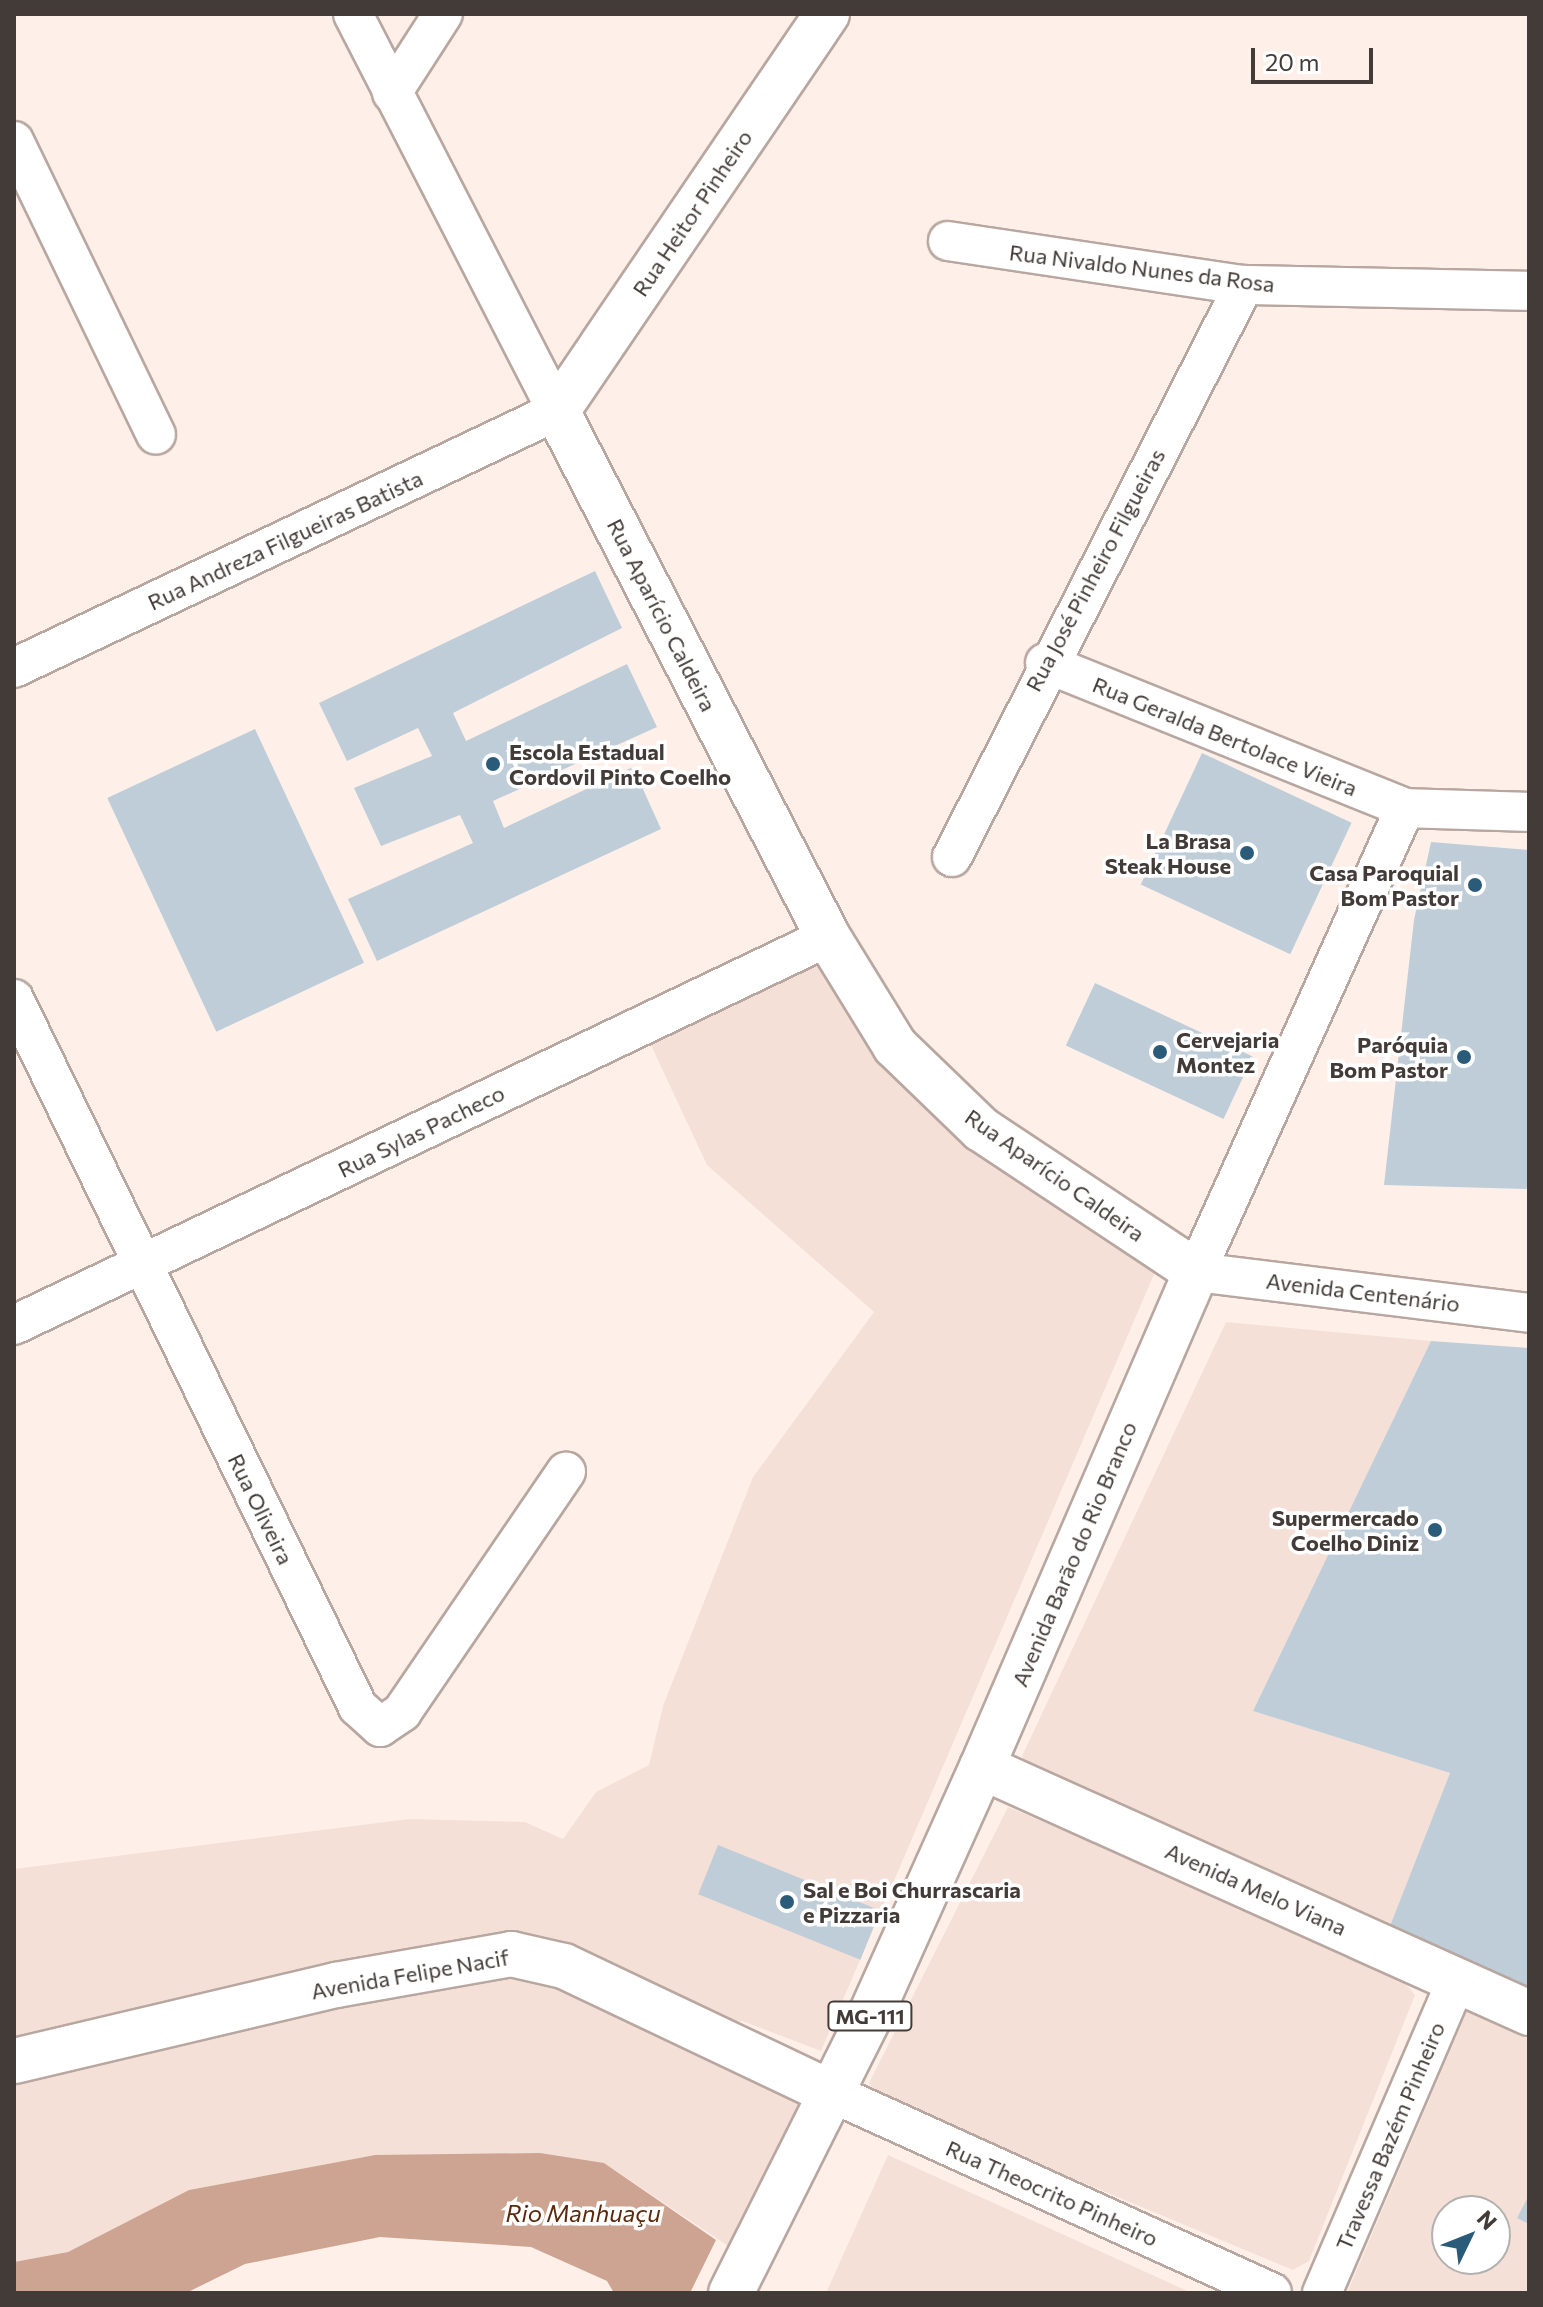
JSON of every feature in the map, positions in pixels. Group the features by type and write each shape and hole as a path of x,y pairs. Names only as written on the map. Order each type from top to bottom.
{"street":[{"name":"Rua Aparício Caldeira","path":"353,14 828,937 895,1046 981,1129 1196,1272"},
{"path":"392,93 443,14"},
{"name":"Rua Heitor Pinheiro","path":"557,411 827,14"},
{"path":"14,141 156,435"},
{"name":"Rua Nivaldo Nunes da Rosa","path":"948,241 1244,285 1529,291"},
{"name":"Rua José Pinheiro Filgueiras","path":"952,857 1045,663 1244,285"},
{"name":"Rua Andreza Filgueiras Batista","path":"14,668 557,411"},
{"name":"Rua Geralda Bertolace Vieira","path":"1045,663 1405,808"},
{"path":"1405,808 1529,812"},
{"name":"Avenida Barão do Rio Branco","path":"740,2277 832,2093 982,1767 1196,1272 1405,808"},
{"name":"Rua Sylas Pacheco","path":"14,1325 828,937"},
{"name":"Rua Oliveira","path":"14,999 358,1707 380,1727 402,1712 566,1472"},
{"name":"Avenida Centenário","path":"1196,1272 1529,1313"},
{"name":"Avenida Melo Viana","path":"982,1767 1529,2013"},
{"name":"Avenida Felipe Nacif","path":"14,2061 336,1985 511,1954 564,1966 832,2093"},
{"name":"Travessa Bazém Pinheiro","path":"1322,2293 1457,1980"},
{"name":"Rua Theocrito Pinheiro","path":"832,2093 1272,2293"}],"shaded area":[{"path":"828,937 895,1046 1164,1251 821,2051 742,2021 697,2027 832,2093 749,2260 604,2163 375,2155 189,2190 68,2252 14,2262 14,1869 409,1819 525,1822 563,1839 596,1792 649,1765 663,1706 753,1477 874,1312 707,1165 642,1026"},
{"path":"1226,1322 1431,1341 1253,1711 1450,1773 1390,1926 1030,1775 1022,1756"},
{"path":"1008,1807 1393,1969 1415,1995 1309,2261 1293,2270 880,2098 869,2083"},
{"path":"1467,2011 1529,2039 1529,2293 1347,2293"},
{"path":"888,2155 1192,2293 826,2293"}],"water":[{"name":"Rio Manhuaçu","path":"540,2153 604,2163 716,2240 690,2293 614,2293 607,2281 531,2247 380,2237 245,2264 186,2293 14,2293 14,2262 68,2252 189,2190 375,2155"}],"building":[{"name":"Escola Estadual Cordovil Pinto Coelho","path":"595,571 622,628 453,713 466,741 627,664 657,727 493,801 504,828 633,767 661,829 377,961 348,899 473,843 460,815 381,846 354,788 432,756 418,728 347,761 319,703"},
{"path":"255,729 364,963 216,1032 107,798"},
{"name":"La Brasa Steak House","path":"1202,753 1352,823 1290,954 1141,884"},
{"name":"Paróquia Bom Pastor","path":"1431,842 1529,850 1529,1189 1384,1185 1414,920"},
{"name":"Cervejaria Montez","path":"1095,983 1253,1057 1224,1119 1066,1046"},
{"name":"Supermercado Coelho Diniz","path":"1431,1341 1529,1348 1529,1987 1390,1926 1450,1773 1253,1711"},
{"name":"Sal e Boi Churrascaria e Pizzaria","path":"718,1845 880,1911 860,1960 698,1894"},
{"path":"1529,2195 1529,2224 1517,2218"}],"place":[{"name":"Escola Estadual Cordovil Pinto Coelho","path":"493,764"},
{"name":"La Brasa Steak House","path":"1247,853"},
{"name":"Casa Paroquial Bom Pastor","path":"1475,885"},
{"name":"Cervejaria Montez","path":"1160,1052"},
{"name":"Paróquia Bom Pastor","path":"1464,1057"},
{"name":"Supermercado Coelho Diniz","path":"1435,1530"},
{"name":"Sal e Boi Churrascaria e Pizzaria","path":"787,1902"}]}
